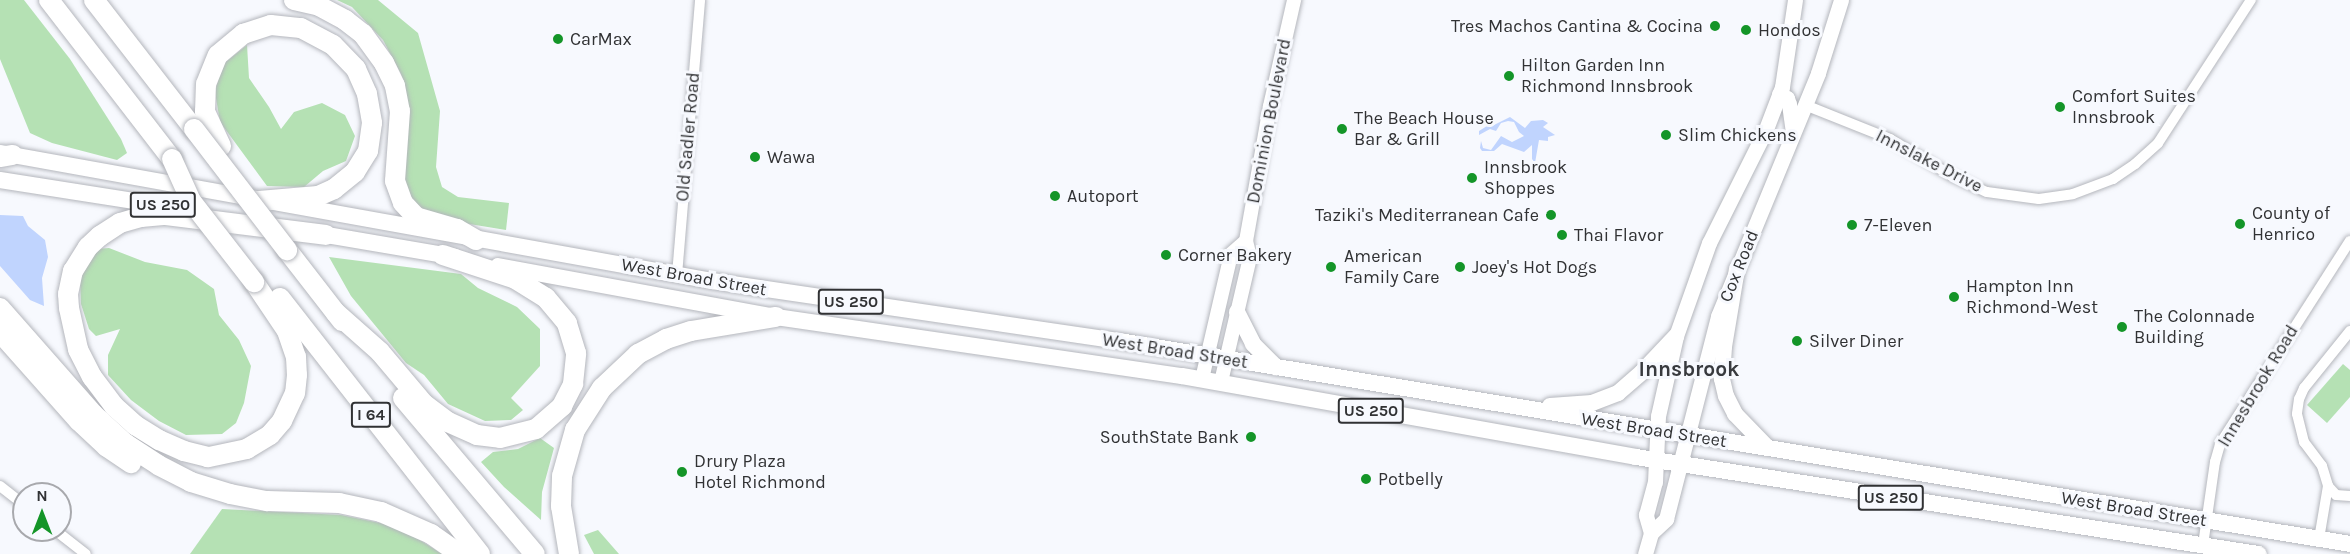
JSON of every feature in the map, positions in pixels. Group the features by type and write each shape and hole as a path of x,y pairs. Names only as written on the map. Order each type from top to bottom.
{"highway":[{"name":"I 64","path":"49,0 172,159 258,279 480,554"},
{"name":"I 64","path":"94,0 335,312 437,440 535,554"},
{"path":"294,0 319,6 345,20 363,34 384,63 395,86 400,111 395,181 403,203 416,217 457,229 476,240"},
{"path":"259,201 318,196 334,189 355,172 368,151 372,123 368,94 356,69 333,45 301,28 271,25 243,34 218,55 206,84 205,112 213,133 221,146 274,214 287,250"},
{"path":"258,279 287,331 296,357 297,375 295,393 282,421 270,435 247,449 222,456 197,455 170,446 145,432 125,417 102,392 78,349 68,294 73,272 88,248 100,236 120,223 141,217 166,215 326,235"},
{"path":"335,312 380,351 424,404 448,422 477,435 500,438 537,429 562,406 573,384 576,353 567,323 554,306 525,283 506,274 443,255"},
{"path":"0,308 93,414 126,444 158,465 191,482 220,492 267,501"},
{"path":"569,554 561,506 562,476 575,430 602,388 638,354 666,339 691,331 776,317"},
{"path":"0,332 79,421 121,457 159,479 218,498 321,501 361,507 417,526 460,554"}],"main road":[{"name":"Cox Road","path":"1651,533 1646,515 1655,482 1657,430 1676,336 1709,243 1762,136 1779,94 1785,74 1795,0"},
{"name":"Cox Road","path":"1645,554 1651,533 1666,519 1712,333 1805,105 1832,34 1841,0"},
{"path":"1785,74 1796,96 1805,105"},
{"path":"1779,94 1787,98 1793,135"},
{"name":"West Broad Street","path":"4,155 677,275 1227,359 2350,544"},
{"name":"West Broad Street","path":"0,180 172,206 776,317 1221,382 1680,465 2258,554"},
{"path":"1737,269 1724,347 1722,379 1726,396 1735,414 1768,448"},
{"path":"1237,312 1253,344 1276,367"},
{"path":"1534,410 1557,404 1592,403 1618,393 1643,371 1676,336"}],"street":[{"name":"Old Sadler Road","path":"677,275 700,0"},
{"name":"Dominion Boulevard","path":"1221,382 1250,257 1246,241 1270,106 1294,0"},
{"name":"Innslake Drive","path":"1805,105 1890,140 1952,176 1987,192 2029,198 2073,194 2113,179 2135,164 2158,143 2251,0"},
{"name":"Dominion Boulevard","path":"1202,379 1232,254 1246,241"},
{"name":"Innesbrook Road","path":"2203,545 2220,444 2350,241"},
{"path":"2350,331 2304,388 2298,407 2300,434 2322,466 2328,486 2336,495 2350,496"},
{"path":"0,486 12,496"},
{"path":"2319,539 2328,486"},
{"path":"70,542 86,554"}],"green space":[{"path":"0,0 24,0 70,59 121,139 127,153 117,160 52,143 30,133 0,59"},
{"path":"337,0 378,0 418,33 440,111 436,167 442,187 458,197 509,203 506,230 445,220 421,210 406,192 401,173 409,114 401,74 383,40 352,7"},
{"path":"247,45 249,78 281,129 294,112 322,103 345,115 355,136 346,161 323,171 304,187 267,186 220,122 215,92 222,65"},
{"path":"109,248 145,262 187,270 214,289 219,315 239,340 251,366 244,403 236,423 222,434 186,435 159,421 131,400 108,375 108,355 120,329 96,336 89,329 81,304 80,278 97,249"},
{"path":"329,257 461,274 478,288 517,307 540,329 540,366 511,398 523,410 511,420 485,421 448,404 424,375 406,363 351,296"},
{"path":"2343,364 2350,370 2350,397 2327,423 2307,405"},
{"path":"540,438 554,448 542,492 541,520 504,487 481,462 493,452 518,449"},
{"path":"222,509 341,515 385,524 404,530 442,554 190,554"},
{"path":"598,530 619,554 594,554 584,535"}],"water":[{"path":"1510,117 1525,128 1531,121 1543,120 1548,123 1543,127 1555,135 1548,137 1548,141 1539,140 1535,163 1532,159 1532,145 1524,152 1502,144 1494,151 1482,151 1480,148 1481,141 1483,148 1491,150 1501,136 1512,142 1524,136 1514,122 1508,121 1501,123 1496,131 1490,129 1479,135 1479,131 1487,126"},
{"path":"0,215 23,216 28,226 45,240 48,257 42,278 44,306 30,300 0,266"}],"place":[{"name":"Tres Machos Cantina & Cocina","path":"1715,26"},
{"name":"Hondos","path":"1746,30"},
{"name":"CarMax","path":"558,39"},
{"name":"Hilton Garden Inn Richmond Innsbrook","path":"1509,76"},
{"name":"Comfort Suites Innsbrook","path":"2060,107"},
{"name":"The Beach House Bar & Grill","path":"1342,129"},
{"name":"Slim Chickens","path":"1666,135"},
{"name":"Wawa","path":"755,157"},
{"name":"Innsbrook Shoppes","path":"1472,178"},
{"name":"Autoport","path":"1055,196"},
{"name":"Taziki's Mediterranean Cafe","path":"1551,215"},
{"name":"County of Henrico","path":"2240,224"},
{"name":"7-Eleven","path":"1852,225"},
{"name":"Thai Flavor","path":"1562,235"},
{"name":"Corner Bakery","path":"1166,255"},
{"name":"American Family Care","path":"1331,267"},
{"name":"Joey's Hot Dogs","path":"1460,267"},
{"name":"Hampton Inn Richmond-West","path":"1954,297"},
{"name":"The Colonnade Building","path":"2122,327"},
{"name":"Silver Diner","path":"1797,341"},
{"name":"SouthState Bank","path":"1251,437"},
{"name":"Drury Plaza Hotel Richmond","path":"682,472"},
{"name":"Potbelly","path":"1366,479"}],"district":[{"name":"Innsbrook","path":"1689,369"}]}
